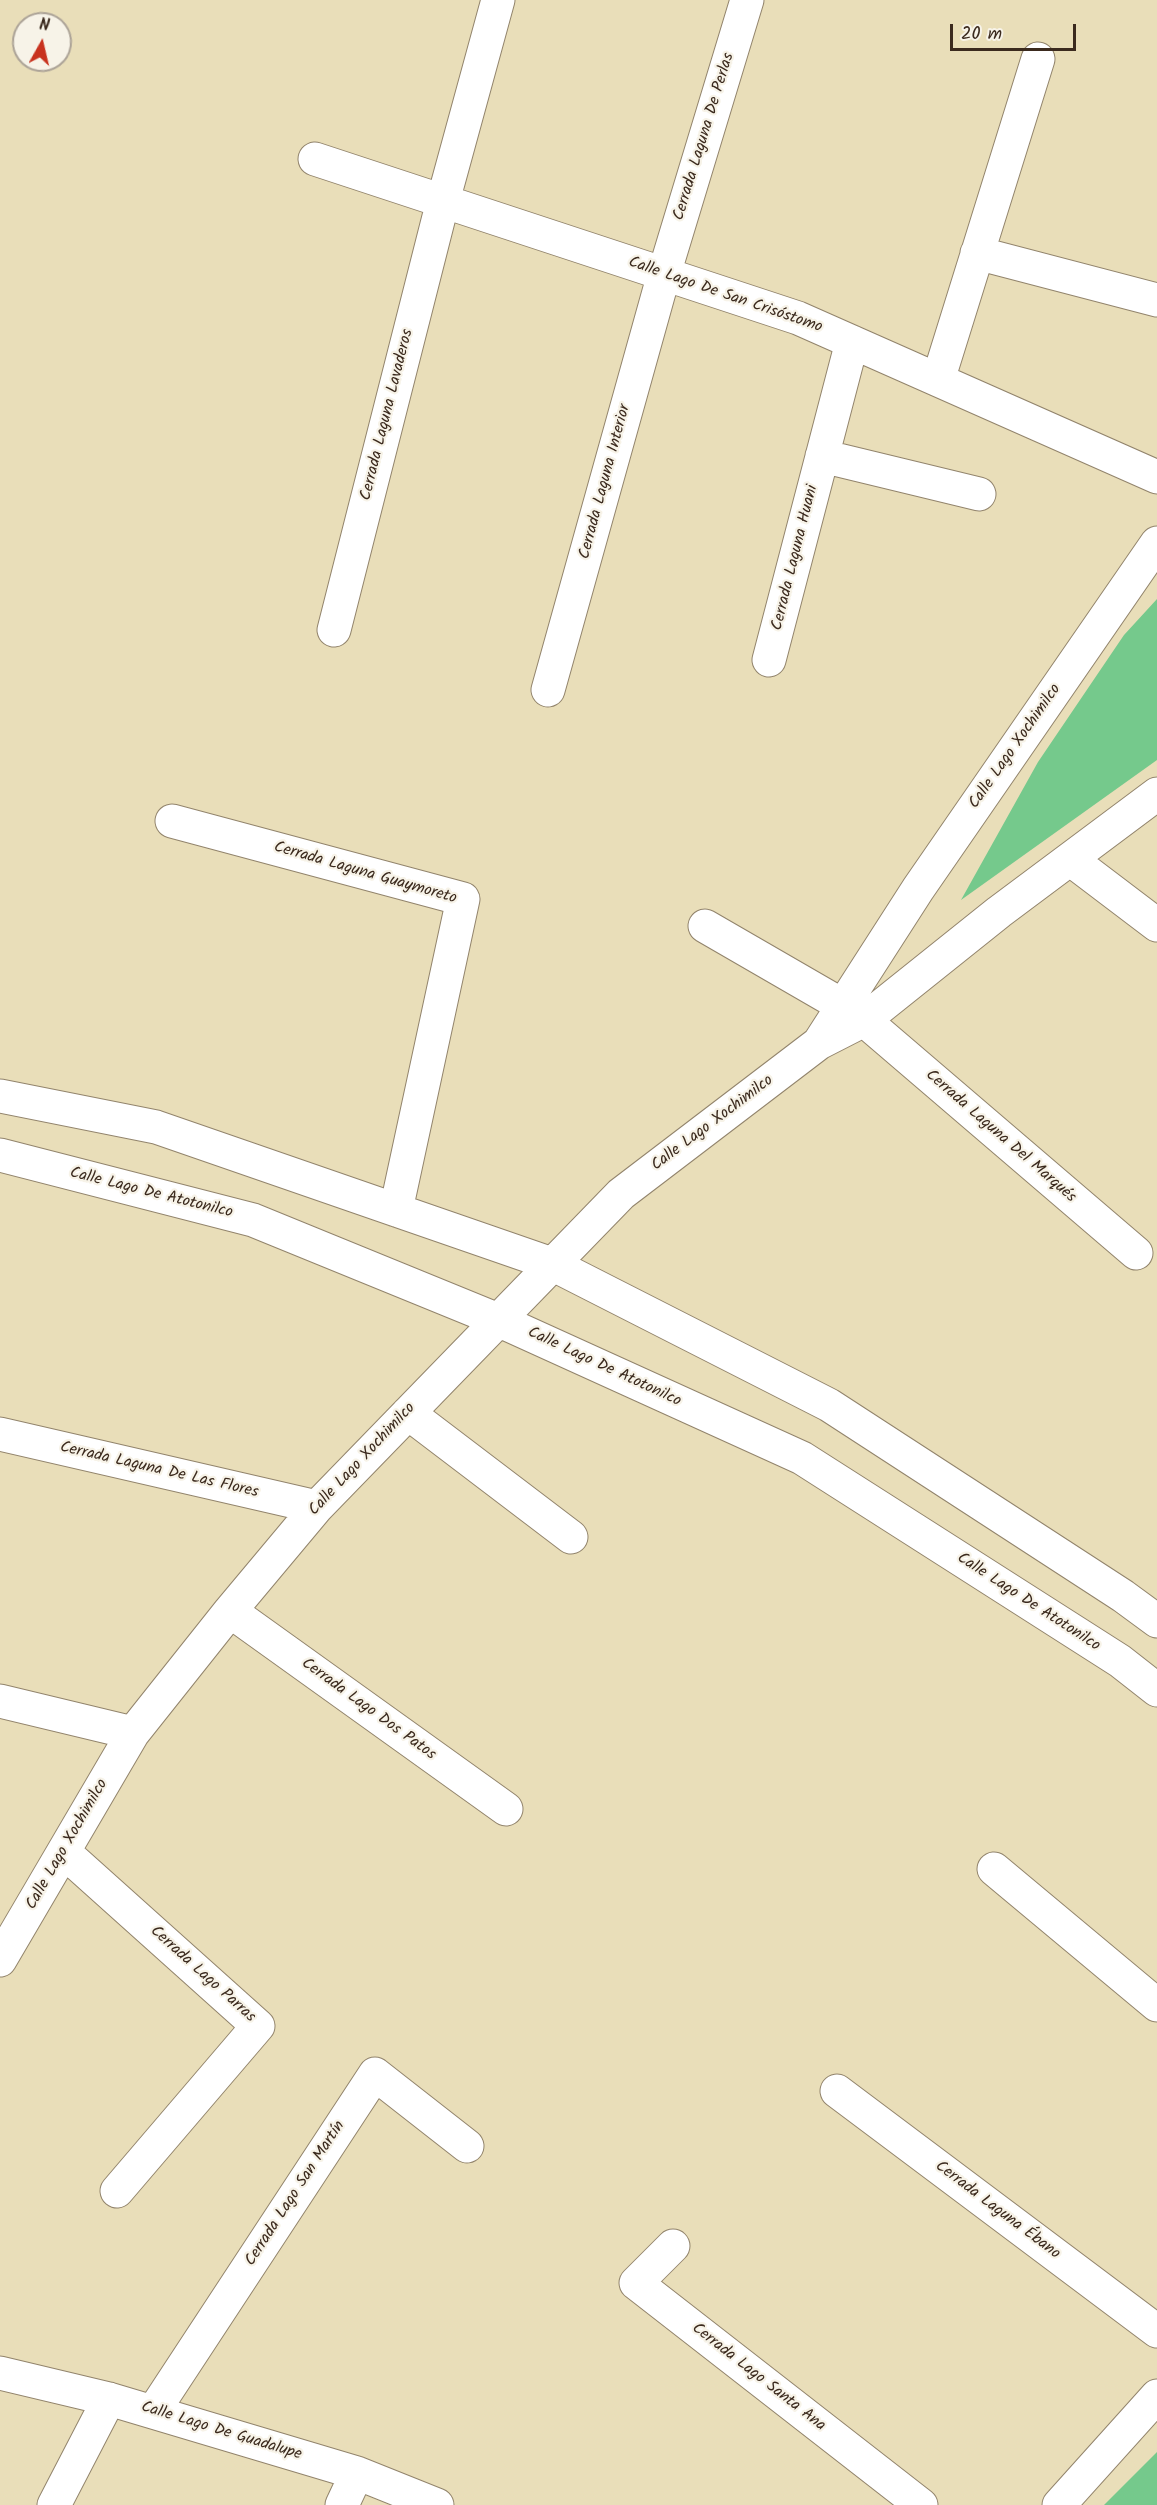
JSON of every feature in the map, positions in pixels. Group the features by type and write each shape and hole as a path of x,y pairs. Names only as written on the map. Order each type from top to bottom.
{"street":[{"name":"Cerrada Laguna Lavaderos","path":"334,630 443,201 498,0"},
{"name":"Cerrada Laguna De Perlas","path":"663,274 747,0"},
{"path":"938,380 1038,59"},
{"name":"Calle Lago De San Crisóstomo","path":"315,159 798,318 1157,477"},
{"path":"977,253 1157,300"},
{"name":"Cerrada Laguna Interior","path":"548,690 663,274"},
{"name":"Cerrada Laguna Huani","path":"770,660 852,342"},
{"path":"822,456 979,494"},
{"name":"Calle Lago Xochimilco","path":"853,1013 918,889 1157,543"},
{"name":"Calle Lago Xochimilco","path":"0,1960 133,1733 230,1611 317,1507 621,1194 819,1043 853,1013 999,912 1157,795"},
{"name":"Cerrada Laguna Guaymoreto","path":"172,821 463,899 396,1210"},
{"path":"1070,859 1157,925"},
{"name":"Cerrada Laguna Del Marqués","path":"705,926 853,1013 1136,1253"},
{"path":"0,1096 156,1127 552,1264 829,1405 1123,1596 1157,1621"},
{"name":"Calle Lago De Atotonilco","path":"0,1155 253,1220 498,1320 802,1458 1120,1661 1157,1690"},
{"path":"408,1413 571,1537"},
{"name":"Cerrada Laguna De Las Flores","path":"0,1434 317,1507"},
{"name":"Cerrada Lago Dos Patos","path":"230,1611 506,1809"},
{"path":"0,1701 133,1733"},
{"name":"Cerrada Lago Parras","path":"64,1852 258,2026 117,2191"},
{"path":"994,1869 1157,2005"},
{"name":"Cerrada Lago San Martín","path":"153,2412 375,2074 467,2146"},
{"name":"Cerrada Laguna Ébano","path":"837,2091 1157,2331"},
{"name":"Cerrada Lago Santa Ana","path":"674,2246 636,2283 921,2505"},
{"name":"Calle Lago De Guadalupe","path":"0,2373 109,2399 357,2473 437,2505"},
{"path":"1059,2505 1157,2396"},
{"path":"54,2505 109,2399"},
{"path":"342,2505 357,2473"}],"green space":[{"path":"1157,599 1157,760 961,900 1038,762 1124,635"},
{"path":"1157,2452 1157,2505 1104,2505"}]}
